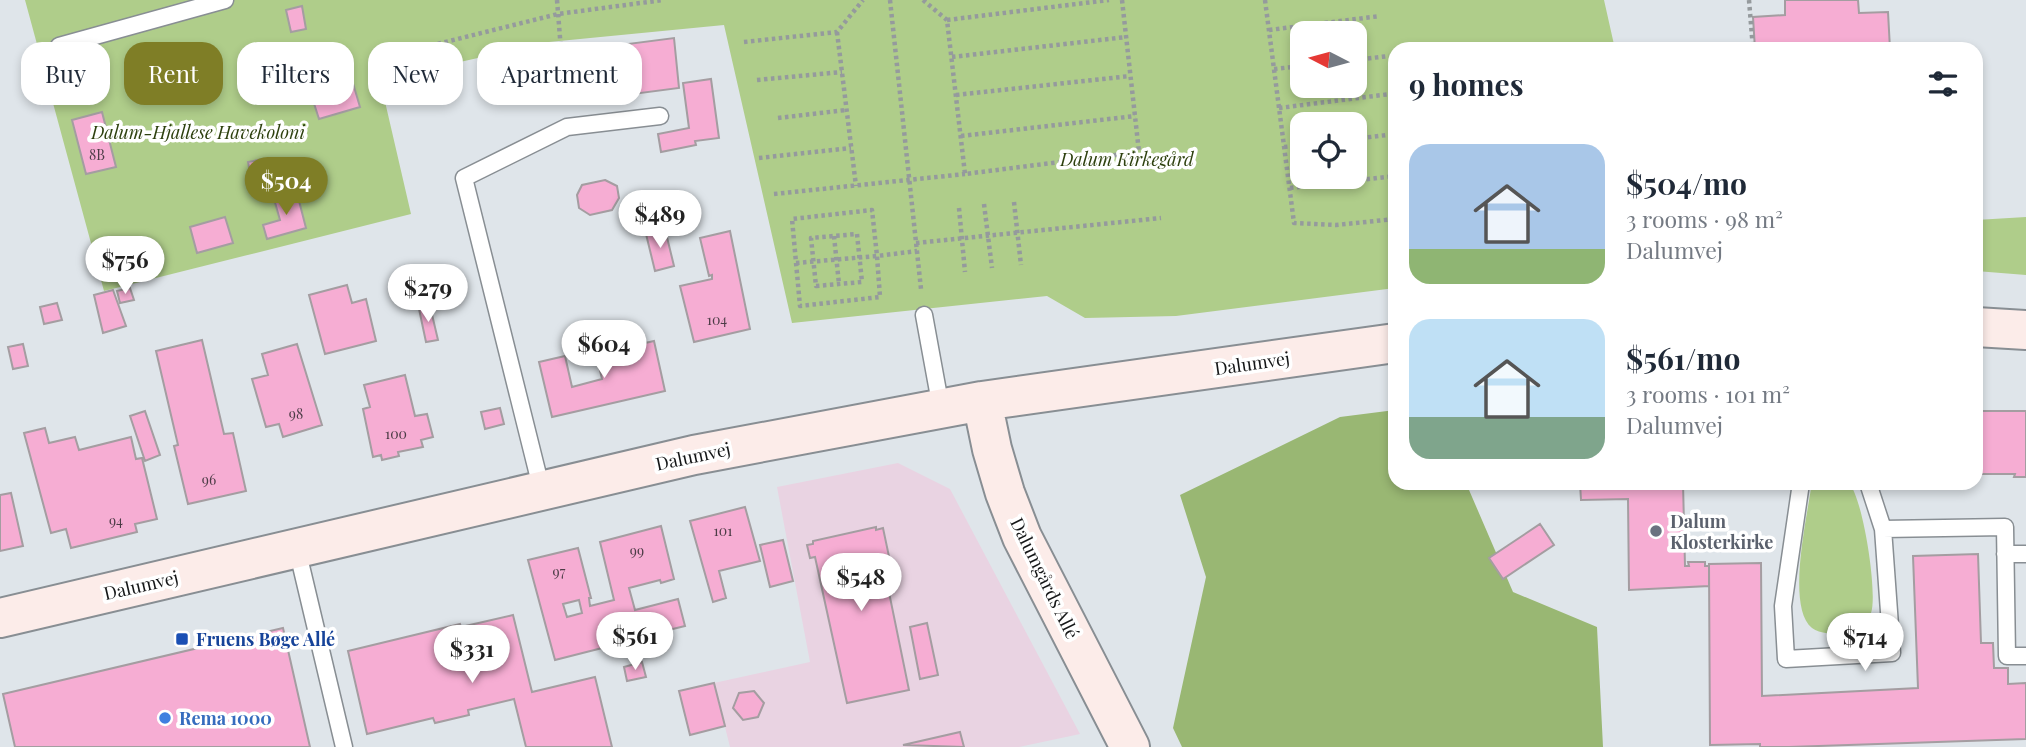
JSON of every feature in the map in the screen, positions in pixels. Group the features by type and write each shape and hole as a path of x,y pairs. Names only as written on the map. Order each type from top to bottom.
{"street":[{"path":"1983,327 2026,330"},
{"name":"Dalumvej","path":"0,618 694,455 982,401 1388,344"},
{"name":"Dalumgårds Allé","path":"982,401 992,449 1022,537 1130,747"}],"lane":[{"path":"73,42 225,0"},
{"path":"542,491 464,178 567,127 660,116"},
{"path":"924,315 941,408"},
{"path":"1800,490 1783,606 1786,659 1892,653 1884,529 1870,490"},
{"path":"1884,529 2005,527 2007,656 2026,656"},
{"path":"297,549 344,747"},
{"path":"2005,554 2026,554"}],"path":[{"path":"557,0 567,127"},
{"path":"445,42 558,14 663,0"},
{"path":"744,42 837,32 863,0"},
{"path":"890,0 924,315"},
{"path":"923,0 947,20 965,174"},
{"path":"947,20 1110,0"},
{"path":"774,194 1139,152 1122,0"},
{"path":"1265,0 1290,188"},
{"path":"1749,0 1752,42"},
{"path":"1269,30 1380,16"},
{"path":"837,32 856,186"},
{"path":"952,57 1126,37"},
{"path":"1367,58 1388,55"},
{"path":"1274,69 1290,67"},
{"path":"757,80 842,72"},
{"path":"956,95 1130,76"},
{"path":"1279,108 1388,94"},
{"path":"778,118 846,110"},
{"path":"961,136 1135,116"},
{"path":"1367,137 1388,135"},
{"path":"1284,147 1290,146"},
{"path":"759,158 852,148"},
{"path":"1367,179 1388,177"},
{"path":"1290,189 1294,223 1336,225 1388,220"},
{"path":"1014,202 1021,265"},
{"path":"984,204 992,268"},
{"path":"959,208 965,272"},
{"path":"872,211 877,256 880,297 800,306 792,219 872,211"},
{"path":"916,243 1161,218"},
{"path":"857,234 860,258 862,282 816,286 811,238 857,234"},
{"path":"834,236 839,284"},
{"path":"796,263 917,251"}],"shaded area":[{"path":"898,463 950,489 1080,734 1019,747 730,747 714,683 810,662 777,487"}],"green space":[{"name":"Dalum Kirkegård","path":"25,0 1604,0 1613,42 1388,42 1388,289 1176,316 1085,318 1047,296 792,323 724,25 549,42 477,42 477,58 463,61 463,42 368,42 368,105 386,105 411,214 104,291 54,105 110,105 110,42 36,42"},
{"path":"2026,217 2026,275 1983,272 1983,220"},
{"path":"1388,411 1388,490 1469,490 1513,592 1597,627 1603,747 1182,747 1173,728 1206,577 1180,495 1340,417"},
{"path":"1811,490 1853,490 1864,526 1871,567 1873,603 1867,621 1852,632 1843,634 1819,631 1812,628 1804,617 1799,582"}],"building":[{"path":"1785,0 1858,0 1859,13 1888,12 1890,42 1755,42 1753,17 1785,15"},
{"path":"302,6 306,29 291,32 286,10"},
{"path":"674,38 679,88 642,93 642,42"},
{"path":"711,79 719,138 695,141 696,145 661,152 658,134 689,128 683,83"},
{"path":"354,87 360,107 319,119 314,105 354,105"},
{"path":"102,112 116,167 86,174 72,120"},
{"path":"263,159 266,176 251,178 248,162"},
{"path":"605,180 617,186 619,198 612,210 590,215 579,208 577,195 582,185"},
{"path":"297,193 306,228 267,239 263,225 280,220 274,199"},
{"path":"225,217 233,243 197,253 190,227"},
{"path":"665,229 674,266 655,271 646,234"},
{"path":"730,231 750,329 694,342 680,286 712,279 700,238"},
{"path":"124,257 127,266 114,270 111,261"},
{"path":"347,285 352,303 366,299 376,341 325,354 309,295"},
{"path":"130,288 134,300 120,303 117,291"},
{"path":"113,290 126,326 103,333 94,295"},
{"path":"57,303 62,320 44,324 40,307"},
{"path":"430,306 438,340 426,342 419,309"},
{"path":"202,340 224,434 233,433 246,491 188,504 174,446 178,445 156,351"},
{"path":"654,341 665,391 552,417 539,362 565,356 572,387 602,379 599,366 608,364 605,352"},
{"path":"23,344 28,366 13,369 8,347"},
{"path":"297,344 322,425 283,437 279,424 266,427 252,379 268,375 262,354"},
{"path":"405,375 415,416 427,414 433,437 421,440 423,447 398,452 399,456 382,460 381,455 373,457 363,409 370,407 364,385"},
{"path":"500,408 504,424 485,429 481,412"},
{"path":"145,411 160,455 145,461 130,416"},
{"path":"1983,411 2026,411 2026,477 2014,477 2015,474 1983,474"},
{"path":"45,428 49,443 75,437 79,450 131,437 136,459 142,458 157,519 135,524 137,532 71,548 66,529 51,533 24,433"},
{"name":"Dalum Klosterkirke","path":"1580,490 1683,490 1685,566 1689,566 1688,562 1705,562 1705,566 1709,566 1709,586 1629,590 1628,499 1581,500"},
{"path":"11,493 23,546 0,551 0,495"},
{"path":"745,507 760,561 719,571 726,598 713,602 690,521"},
{"path":"1540,524 1554,545 1503,579 1489,558"},
{"path":"661,526 674,579 629,588 635,610 678,599 685,626 640,637 639,631 612,638 614,645 555,660 528,560 578,548 591,598 590,606 614,600 600,542","holes":["579,600 582,613 567,617 563,604"]},
{"path":"876,527 876,530 883,528 891,566 884,568 909,690 847,703 815,557 810,558 807,545 813,544 813,541"},
{"path":"783,540 793,581 770,587 760,545"},
{"path":"1978,554 1981,643 1993,643 1994,668 2008,668 2008,684 2026,683 2026,739 1789,747 1760,747 1760,744 1710,745 1709,564 1761,563 1762,696 1918,688 1913,556"},
{"path":"513,615 532,692 595,677 612,747 526,747 514,699 468,710 469,715 435,723 433,718 367,734 348,651 460,624 461,627"},
{"path":"927,623 938,675 920,679 910,627"},
{"path":"283,628 310,747 15,747 3,694"},
{"path":"642,662 646,677 627,681 624,667"},
{"path":"714,683 725,726 690,735 679,691"},
{"path":"754,691 764,703 758,717 743,720 733,708 739,693"},
{"path":"960,732 964,747 903,745"}],"place":[{"name":"Dalum Klosterkirke","path":"1656,531"},
{"name":"Fruens Bøge Allé","path":"182,639"},
{"name":"Rema 1000","path":"165,718"}],"park label":[{"name":"Dalum-Hjallese Havekoloni","path":"198,132"}]}
